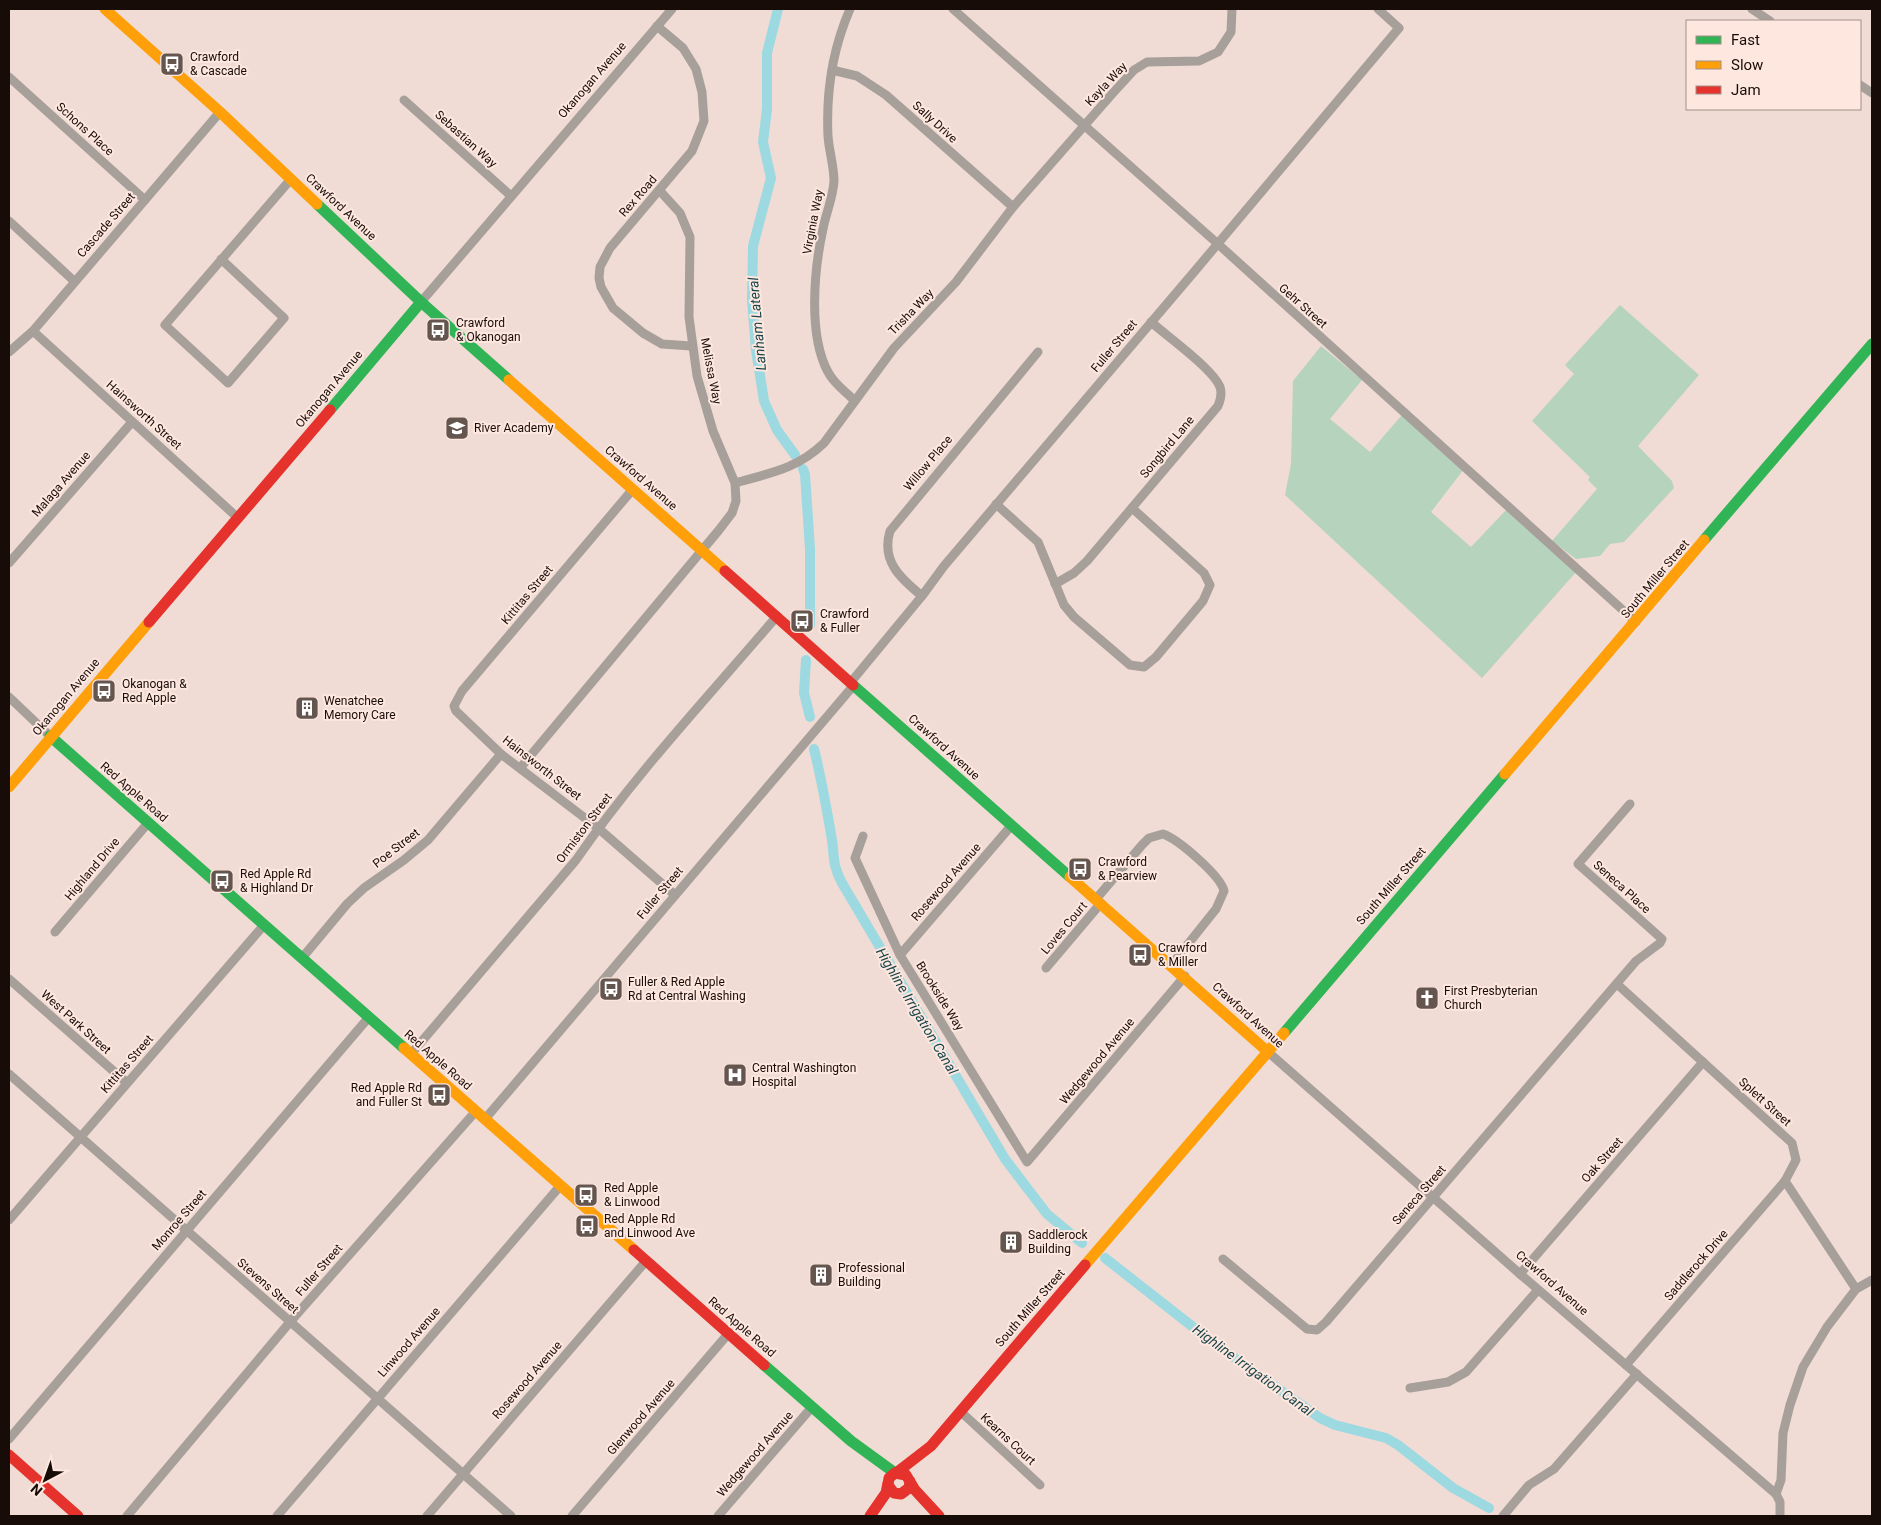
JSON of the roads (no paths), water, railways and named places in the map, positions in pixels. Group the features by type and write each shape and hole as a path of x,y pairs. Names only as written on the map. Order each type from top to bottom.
{"street":[{"name":"Crawford Avenue","path":"105,9 220,112 421,302 777,616 1011,826 1172,964 1268,1052 1538,1290 1776,1494"},
{"name":"Okanogan Avenue","path":"9,787 50,736 672,9"},
{"name":"Virginia Way","path":"850,9 840,30 832,70 828,122 834,180 820,247 815,320 818,340 827,371 838,386 854,400"},
{"name":"Gehr Street","path":"953,9 1218,244 1636,622"},
{"name":"Kayla Way","path":"1085,126 1134,70 1147,62 1200,61 1218,52 1231,32 1232,9"},
{"name":"Fuller Street","path":"127,1516 290,1322 480,1115 675,895 853,684 944,566 1399,28 1378,9"},
{"path":"1752,9 1768,20"},
{"name":"Rex Road","path":"657,26 683,48 696,68 702,92 704,121 692,151 604,257 600,267 601,287 614,308 643,333 662,344 691,346"},
{"name":"Sally Drive","path":"832,70 857,76 886,95 1013,207"},
{"name":"Schons Place","path":"9,77 145,200"},
{"path":"1861,85 1872,93"},
{"name":"Sebastian Way","path":"404,100 511,196"},
{"name":"Cascade Street","path":"9,352 33,331 220,112"},
{"name":"Trisha Way","path":"735,483 788,469 815,452 836,430 854,400 914,324 956,282 1013,207 1085,126"},
{"path":"221,259 284,318 228,383 165,325 221,259 291,179"},
{"name":"Melissa Way","path":"660,191 680,213 690,237 688,284 691,346 705,409 735,483 736,500 732,513 702,550"},
{"path":"9,221 74,281"},
{"name":"Songbird Lane","path":"1055,584 1080,568 1221,400 1220,388 1211,375 1151,322"},
{"name":"Hainsworth Street","path":"33,331 238,518"},
{"name":"South Miller Street","path":"872,1514 886,1492 892,1477 913,1462 923,1450 931,1446 1872,344"},
{"name":"Willow Place","path":"922,596 906,583 893,568 887,544 890,531 1038,352"},
{"name":"Malaga Avenue","path":"9,562 132,422"},
{"name":"Kittitas Street","path":"464,719 454,706 462,691 633,489"},
{"path":"996,504 1038,542 1068,610 1130,665 1144,667 1156,657 1203,601 1210,585 1204,573 1132,508"},
{"path":"521,766 702,550"},
{"name":"Ormiston Street","path":"411,1054 576,860 598,828 777,616"},
{"name":"Red Apple Road","path":"9,698 264,925 892,1477"},
{"name":"Hainsworth Street","path":"464,719 501,754 521,766 598,828 675,895"},
{"name":"Poe Street","path":"302,958 347,904 364,888 404,860 428,840 501,754"},
{"name":"Seneca Place","path":"1618,984 1636,961 1660,943 1662,939 1578,864 1630,804"},
{"name":"Highland Drive","path":"55,932 148,822"},
{"name":"Rosewood Avenue","path":"900,955 1011,826"},
{"name":"Loves Court","path":"1046,968 1149,838 1163,834 1176,841 1218,878 1224,891 1216,909 1172,964"},
{"name":"Brookside Way","path":"864,836 855,858 900,955 1027,1162"},
{"name":"Kittitas Street","path":"9,1220 264,925"},
{"name":"Wedgewood Avenue","path":"1027,1162 1185,976"},
{"name":"West Park Street","path":"9,979 127,1083"},
{"name":"Splett Street","path":"1618,984 1792,1143 1796,1160 1784,1181"},
{"name":"Seneca Street","path":"1223,1259 1307,1329 1317,1330 1326,1322 1618,984"},
{"name":"Monroe Street","path":"9,1439 369,1017"},
{"name":"Oak Street","path":"1520,1274 1703,1062"},
{"name":"Stevens Street","path":"9,1074 511,1516"},
{"path":"1784,1181 1856,1289"},
{"name":"Saddlerock Drive","path":"1626,1365 1784,1181"},
{"name":"Linwood Avenue","path":"277,1516 560,1186"},
{"name":"Rosewood Avenue","path":"427,1516 646,1261"},
{"path":"1780,1516 1780,1502 1776,1494 1781,1480 1783,1433 1796,1384 1819,1338 1856,1289 1872,1280"},
{"path":"1410,1388 1448,1382 1466,1372 1538,1290"},
{"name":"Glenwood Avenue","path":"572,1516 728,1334"},
{"path":"1503,1516 1530,1485 1554,1469 1637,1374"},
{"name":"Wedgewood Avenue","path":"718,1516 812,1407"},
{"name":"Kearns Court","path":"960,1411 1040,1485"},
{"name":"South Miller Street","path":"909,1481 930,1454 931,1446"},
{"path":"9,1455 78,1516"},
{"path":"935,1516 900,1494 891,1491 892,1477 906,1475 909,1481 940,1516"},
{"path":"900,1494 909,1488 909,1481"},
{"name":"South Miller Street","path":"872,1514 900,1494"}],"waterway":[{"name":"Lanham Lateral","path":"778,9 767,53 767,109 763,142 771,178 753,246 752,300 756,350 764,401 777,430 795,455"},
{"name":"Lanham Lateral","path":"803,469 805,474 810,549 810,625"},
{"name":"Highline Irrigation Canal","path":"806,660 804,693 810,717"},
{"name":"Highline Irrigation Canal","path":"814,749 835,864 842,883 1005,1159 1047,1214 1082,1243"},
{"name":"Highline Irrigation Canal","path":"1105,1258 1216,1345 1320,1418 1335,1425 1386,1438 1398,1445 1453,1488 1489,1508"}],"place":[{"name":"Crawford & Cascade","path":"172,64"},
{"name":"Crawford & Okanogan","path":"438,330"},
{"name":"River Academy","path":"457,428"},
{"name":"Crawford & Fuller","path":"802,621"},
{"name":"Okanogan & Red Apple","path":"104,691"},
{"name":"Wenatchee Memory Care","path":"307,708"},
{"name":"Crawford & Pearview","path":"1080,869"},
{"name":"Red Apple Rd & Highland Dr","path":"222,881"},
{"name":"Crawford & Miller","path":"1140,955"},
{"name":"Fuller & Red Apple Rd at Central Washing","path":"611,989"},
{"name":"First Presbyterian Church","path":"1427,998"},
{"name":"Central Washington Hospital","path":"735,1075"},
{"name":"Red Apple Rd and Fuller St","path":"439,1095"},
{"name":"Red Apple & Linwood","path":"586,1195"},
{"name":"Red Apple Rd and Linwood Ave","path":"587,1226"},
{"name":"Saddlerock Building","path":"1011,1242"},
{"name":"Professional Building","path":"821,1275"}]}
